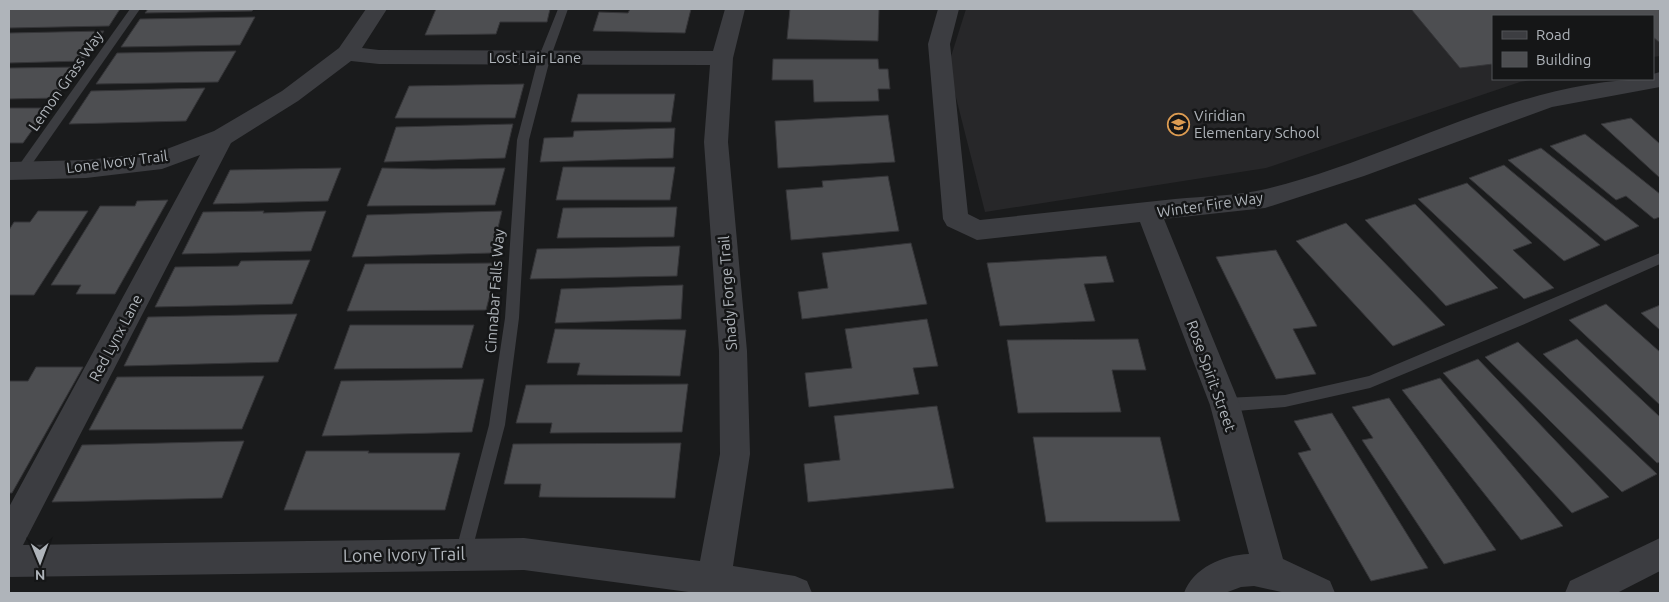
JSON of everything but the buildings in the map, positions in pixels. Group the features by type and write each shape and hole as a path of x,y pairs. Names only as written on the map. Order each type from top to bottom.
{"street":[{"name":"Lone Ivory Trail","path":"15,171 86,169 162,160 222,137 290,96 347,53 376,9"},
{"name":"Shady Forge Trail","path":"714,579 735,454 733,351 716,142 722,58 735,9"},
{"name":"Winter Fire Way","path":"948,9 939,44 956,219 977,230 1149,213 1265,199 1355,170 1453,132 1549,100 1660,80"},
{"name":"Lost Lair Lane","path":"347,53 379,56 544,59 722,58"},
{"name":"Red Lynx Lane","path":"9,539 222,137"},
{"name":"Rose Spirit Street","path":"1149,213 1225,405 1270,571"},
{"name":"Lone Ivory Trail","path":"9,561 524,554 714,579 796,593"},
{"path":"1582,593 1660,554"},
{"path":"1201,593 1215,580 1240,571 1270,571 1303,583 1318,593"}],"lane":[{"name":"Lemon Grass Way","path":"15,171 135,9"},
{"name":"Cinnabar Falls Way","path":"463,554 497,425 512,318 516,218 523,140 544,59 562,9"},
{"path":"1225,405 1285,402 1370,382 1522,319 1660,258"}],"shaded area":[{"name":"Viridian Elementary School","path":"966,9 1660,9 1660,56 1654,57 1654,15 1492,15 1492,80 1531,80 1266,168 985,212 948,66"}],"place":[{"name":"Viridian Elementary School","path":"1178,125"}]}
